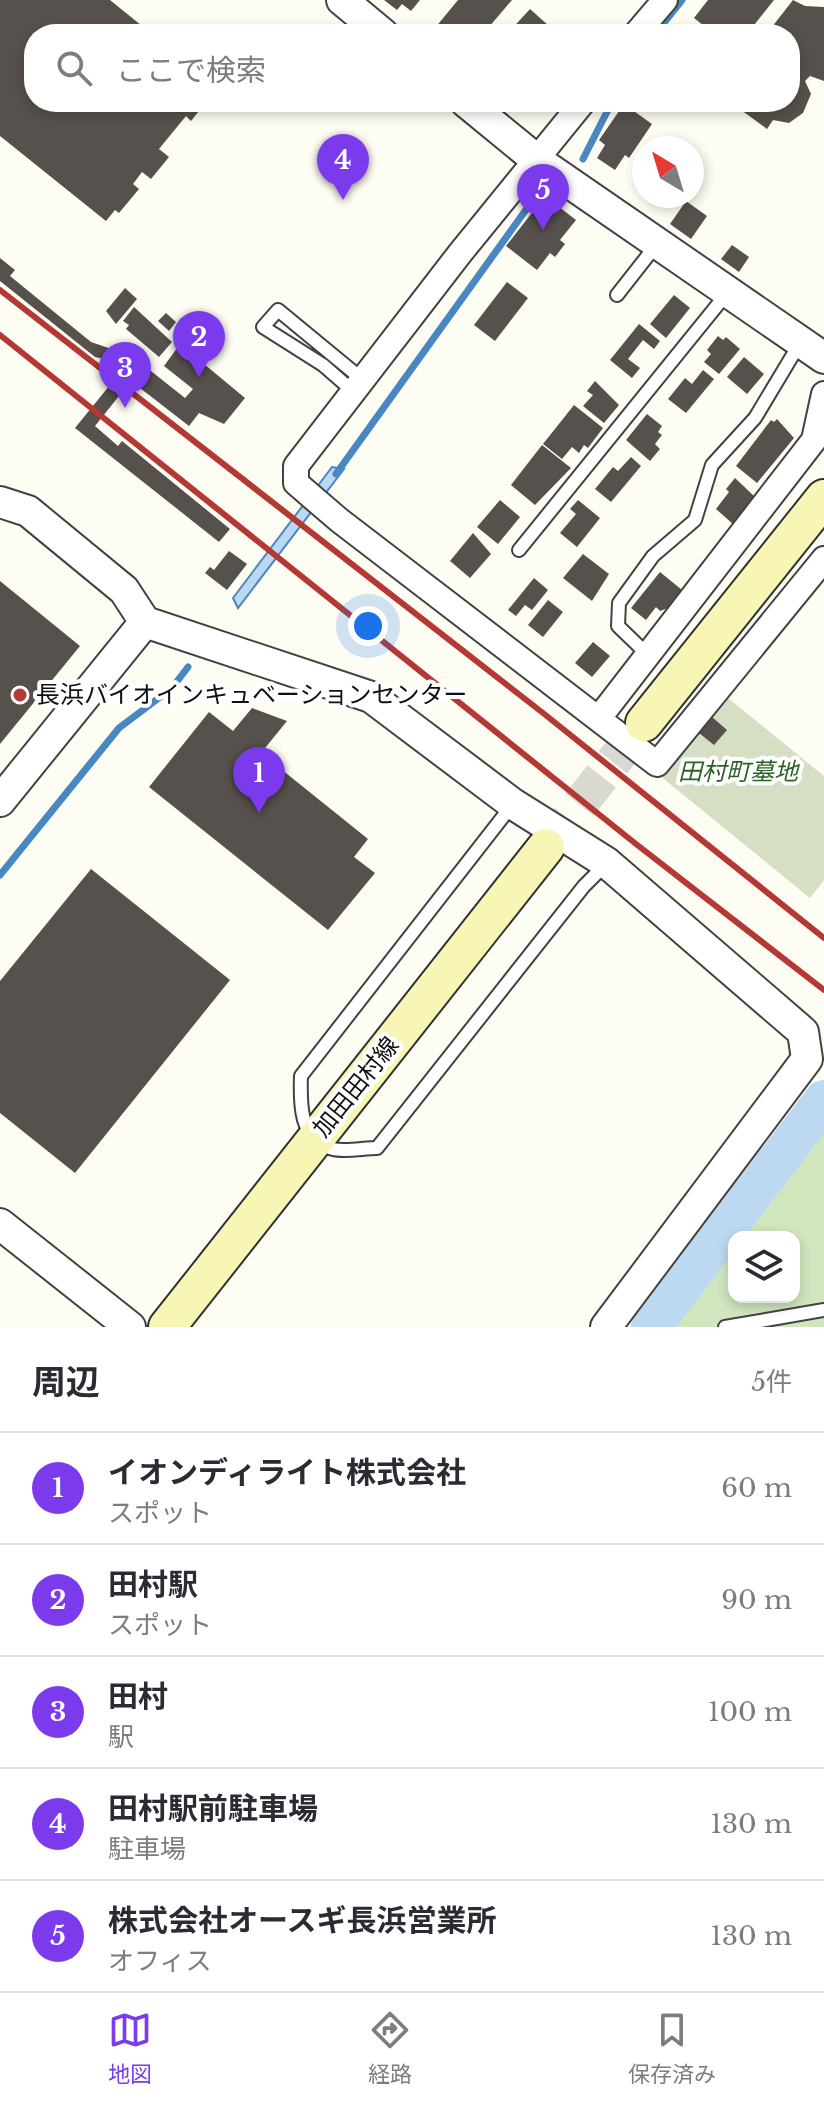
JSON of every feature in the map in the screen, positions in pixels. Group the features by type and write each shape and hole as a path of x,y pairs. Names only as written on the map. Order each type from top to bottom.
{"main road":[{"path":"644,723 824,498"},
{"name":"加田田村線","path":"167,1327 546,847"}],"street":[{"path":"342,0 371,24"},
{"path":"645,24 665,0"},
{"path":"478,112 538,161 812,350"},
{"path":"575,112 461,252 296,466 296,483 657,764 824,559"},
{"path":"599,718 814,440 824,394"},
{"path":"0,502 28,511 112,580 124,590 145,622 371,697 513,804 607,863 803,1032 807,1059 606,1327"},
{"path":"0,801 145,622"},
{"path":"0,1224 130,1327"}],"lane":[{"path":"617,295 657,244"},
{"path":"519,550 728,292"},
{"path":"278,310 359,386 323,365 263,327 278,310"},
{"path":"649,656 618,626 619,603 653,556 695,520 712,465 812,350"},
{"path":"513,804 301,1076 300,1116 315,1137 333,1149 377,1148 584,886 607,863"},
{"path":"725,1327 824,1310"}],"green space":[{"name":"田村町墓地","path":"722,693 824,776 824,880 810,898 659,775"},
{"path":"824,1129 824,1327 674,1327 728,1256 728,1303 800,1303 800,1231 747,1231"}],"water":[{"path":"332,467 344,469 238,608 233,598"}],"building":[{"path":"0,0 110,0 140,24 24,24 24,112 198,112 191,121 186,116 159,149 169,157 151,179 142,172 133,184 139,189 119,213 115,210 106,221 0,136"},
{"path":"384,0 420,0 411,11 402,4 397,10"},
{"path":"458,0 512,0 492,24 438,24"},
{"path":"708,0 774,0 755,24 702,24 694,18"},
{"path":"793,0 805,6 824,7 824,81 810,76 805,81 811,94 803,113 789,123 773,120 767,129 744,112 800,112 800,24 774,24"},
{"path":"530,9 547,24 516,24"},
{"path":"618,112 635,112 652,124 644,136 632,136 632,154 629,158 625,155 615,170 597,158 605,145 599,140"},
{"path":"545,196 576,220 560,240 565,244 555,257 550,253 537,270 506,246"},
{"path":"681,208 696,208 707,216 691,239 670,224"},
{"path":"732,245 749,257 739,272 721,259"},
{"path":"0,258 15,270 10,276 91,342 132,356 185,398 193,389 164,366 180,344 245,398 224,424 199,413 189,426 131,381 95,426 118,446 122,441 230,529 219,542 75,428 127,364 95,357 0,281"},
{"path":"507,282 528,298 495,341 474,325"},
{"path":"125,288 137,299 116,324 106,311"},
{"path":"674,295 690,308 666,338 650,324"},
{"path":"134,307 172,342 159,357 126,329 129,325 123,321"},
{"path":"166,313 176,322 169,331 158,321"},
{"path":"639,324 660,341 654,349 643,340 628,359 640,368 632,378 610,360"},
{"path":"718,336 723,340 726,337 740,349 719,374 704,362 711,354 707,350"},
{"path":"744,357 764,374 747,394 727,377"},
{"path":"703,370 714,379 686,413 668,399 685,378 692,384"},
{"path":"595,381 619,405 604,423 583,406 593,395 587,391"},
{"path":"574,405 603,428 588,448 584,445 579,453 572,447 562,459 543,444"},
{"path":"647,414 662,426 658,432 662,435 655,444 660,449 650,461 626,440"},
{"path":"777,419 794,438 757,483 736,466 771,420 774,422"},
{"path":"542,445 571,468 535,505 511,485"},
{"path":"631,457 641,466 611,502 595,489 613,467 618,471"},
{"path":"735,478 755,497 734,525 716,509"},
{"path":"500,500 520,517 498,544 477,527"},
{"path":"578,500 600,518 577,547 560,533 576,514 570,509"},
{"path":"473,533 491,554 470,578 450,561"},
{"path":"229,551 247,564 227,590 205,573 210,567 214,570"},
{"path":"583,554 609,574 592,601 563,578"},
{"path":"660,572 682,590 668,608 660,611 656,607 646,620 631,608"},
{"path":"534,578 548,590 532,610 525,605 516,616 508,610"},
{"name":"長浜バイオインキュベーションセンター","path":"0,581 80,646 0,744"},
{"path":"548,600 563,612 543,637 528,625"},
{"path":"593,642 610,656 592,677 575,663"},
{"path":"252,708 287,721 261,753 368,839 354,857 375,873 328,930 149,787 209,712 233,731"},
{"path":"712,717 727,730 714,745 699,733"},
{"path":"91,869 230,980 75,1173 0,1113 0,981"}],"waterway":[{"path":"663,24 682,0"},
{"path":"583,159 607,112"},
{"path":"336,474 538,193"},
{"path":"0,875 119,728 172,688 188,667"},
{"path":"651,1327 824,1100"}],"tunnel":[{"path":"546,847 644,723"}],"railway":[{"path":"0,290 543,713 824,938"},
{"path":"0,335 636,844 824,990"}],"place":[{"name":"田村駅前駐車場","path":"343,200"},
{"name":"株式会社オースギ長浜営業所","path":"543,230"},
{"name":"田村駅","path":"199,377"},
{"name":"田村","path":"125,408"},
{"name":"長浜バイオインキュベーションセンター","path":"20,695"},
{"name":"イオンディライト株式会社","path":"259,813"}]}
